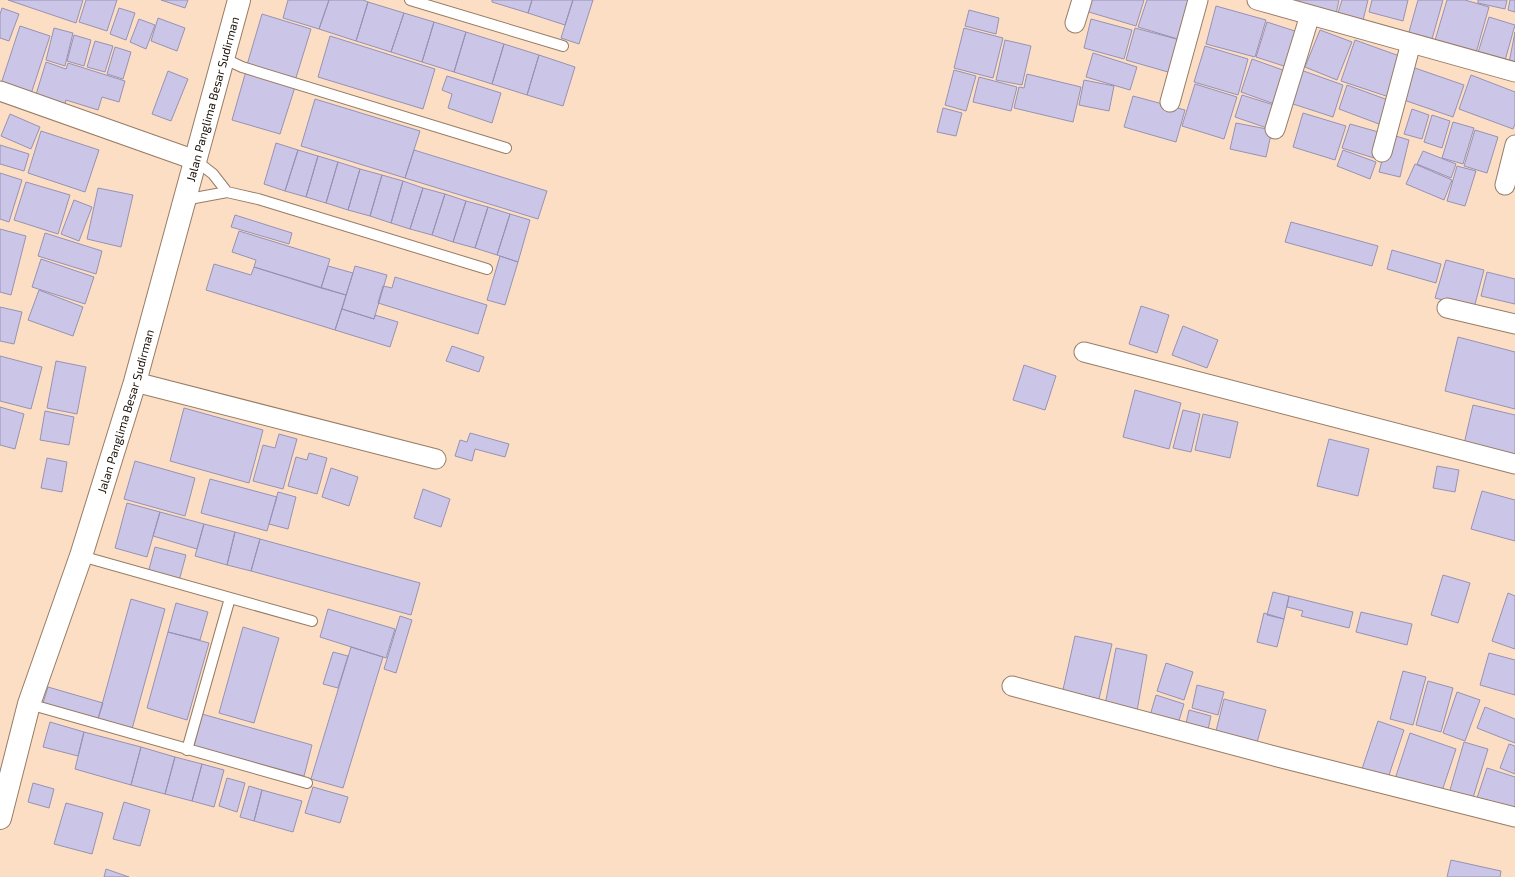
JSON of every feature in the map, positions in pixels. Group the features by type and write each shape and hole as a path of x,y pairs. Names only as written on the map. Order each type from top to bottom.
{"main road":[{"name":"Jalan Panglima Besar Sudirman","path":"0,818 29,704 81,556 135,382 239,0"}],"street":[{"path":"1075,23 1082,0"},
{"path":"1170,102 1198,0"},
{"path":"1257,0 1279,3 1310,16 1515,72"},
{"path":"1276,129 1310,16"},
{"path":"1382,152 1411,43"},
{"path":"0,91 195,160"},
{"path":"1505,185 1515,145"},
{"path":"1447,308 1515,324"},
{"path":"1084,352 1515,464"},
{"path":"135,382 436,460"},
{"path":"1012,686 1278,757 1515,816"}],"lane":[{"path":"410,0 563,46"},
{"path":"223,58 242,67 506,148"},
{"path":"195,160 212,174 227,192"},
{"path":"184,200 227,192 258,199 487,270"},
{"path":"81,556 312,621"},
{"path":"187,750 230,598"},
{"path":"29,704 307,783"}],"building":[{"path":"8,0 83,0 76,23"},
{"path":"86,0 117,0 107,31 79,22"},
{"path":"161,0 188,0 185,8"},
{"path":"288,0 329,0 319,29 283,18"},
{"path":"329,0 363,0 368,2 356,41 319,29"},
{"path":"492,0 532,0 528,13 492,2"},
{"path":"532,0 573,0 565,25 528,13"},
{"path":"573,0 593,0 579,44 561,38"},
{"path":"1085,0 1144,0 1136,26 1082,10"},
{"path":"1147,0 1194,0 1181,40 1138,27"},
{"path":"1291,0 1339,0 1336,14"},
{"path":"1342,0 1368,0 1363,20 1338,13"},
{"path":"1372,0 1408,0 1403,21 1369,12"},
{"path":"1418,0 1443,0 1430,46 1407,39"},
{"path":"1447,0 1465,0 1489,7 1474,60 1433,47"},
{"path":"1478,0 1507,0 1505,9 1478,3"},
{"path":"1510,0 1515,0 1515,12 1508,10"},
{"path":"368,2 404,13 391,52 356,41"},
{"path":"1216,6 1266,20 1255,57 1206,44"},
{"path":"2,8 19,14 9,41 0,38 0,14"},
{"path":"119,8 135,13 126,40 110,34"},
{"path":"969,10 999,18 996,34 965,26"},
{"path":"404,13 434,22 422,62 391,52"},
{"path":"262,14 311,29 295,81 247,65"},
{"path":"1489,17 1515,25 1504,64 1477,56"},
{"path":"158,18 185,28 177,51 151,41"},
{"path":"139,19 155,25 146,49 130,42"},
{"path":"1091,19 1132,30 1124,59 1084,48"},
{"path":"434,22 466,32 454,72 422,62"},
{"path":"1267,22 1304,34 1293,69 1256,57"},
{"path":"20,26 50,36 30,97 0,87"},
{"path":"54,28 73,33 65,66 46,60"},
{"path":"964,28 1003,38 993,78 954,68"},
{"path":"1135,28 1184,41 1175,74 1126,60"},
{"path":"1320,30 1352,42 1337,80 1305,67"},
{"path":"466,32 504,44 492,84 454,72"},
{"path":"1515,32 1515,70 1508,68"},
{"path":"74,35 91,40 84,66 67,61"},
{"path":"330,36 435,69 423,109 318,77"},
{"path":"1005,40 1031,46 1022,85 996,80"},
{"path":"1355,40 1405,58 1392,98 1341,81"},
{"path":"95,41 113,46 105,72 87,67"},
{"path":"504,44 539,55 527,95 492,84"},
{"path":"1205,46 1248,59 1238,95 1194,82"},
{"path":"115,47 131,52 123,79 107,74"},
{"path":"1093,53 1137,67 1130,90 1086,77"},
{"path":"539,55 575,67 563,106 527,95"},
{"path":"1252,59 1291,73 1280,106 1241,92"},
{"path":"46,62 66,69 68,63 125,81 119,102 102,97 98,110 66,100 63,111 34,101"},
{"path":"1412,67 1464,85 1453,117 1401,99"},
{"path":"1298,69 1343,85 1333,117 1287,102"},
{"path":"954,70 976,76 966,111 945,105"},
{"path":"168,71 188,79 171,121 152,114"},
{"path":"246,71 295,87 280,134 232,120"},
{"path":"1027,74 1081,87 1073,122 1014,108 1019,87 1024,88"},
{"path":"1471,75 1515,92 1515,124 1513,129 1459,109"},
{"path":"447,76 501,93 492,123 448,108 452,94 442,90"},
{"path":"979,77 1017,87 1011,111 973,102"},
{"path":"1084,80 1114,86 1109,111 1079,105"},
{"path":"1195,84 1237,97 1224,139 1182,126"},
{"path":"1347,85 1388,100 1379,124 1339,109"},
{"path":"1242,95 1277,106 1270,129 1235,117"},
{"path":"1133,96 1185,110 1176,142 1124,127"},
{"path":"315,99 420,131 405,178 301,146"},
{"path":"943,108 962,113 956,136 937,132"},
{"path":"1412,109 1429,115 1422,139 1404,134"},
{"path":"1303,113 1346,126 1335,160 1293,147"},
{"path":"10,114 40,127 31,149 1,136"},
{"path":"1432,115 1450,121 1442,148 1424,142"},
{"path":"1453,122 1474,128 1463,164 1442,158"},
{"path":"1236,123 1272,130 1266,157 1230,149"},
{"path":"1350,124 1382,133 1374,158 1342,148"},
{"path":"1475,130 1498,137 1487,173 1464,166"},
{"path":"41,131 99,150 85,192 28,173"},
{"path":"1389,134 1409,140 1400,177 1379,172"},
{"path":"276,143 298,150 285,191 264,184"},
{"path":"0,145 29,154 24,171 0,164"},
{"path":"298,150 318,156 306,197 285,191"},
{"path":"414,150 547,191 538,219 405,178"},
{"path":"1343,150 1376,162 1370,179 1337,166"},
{"path":"1423,151 1456,164 1451,178 1417,164"},
{"path":"318,156 338,162 326,203 306,197"},
{"path":"338,162 360,169 348,210 326,203"},
{"path":"1415,164 1452,180 1444,200 1406,184"},
{"path":"1457,166 1476,171 1465,206 1447,201"},
{"path":"360,169 382,175 370,216 348,210"},
{"path":"0,173 22,180 9,222 0,219"},
{"path":"382,175 403,181 391,223 370,216"},
{"path":"403,181 423,188 410,229 391,223"},
{"path":"26,182 70,195 58,234 14,220"},
{"path":"98,188 133,195 121,247 87,239"},
{"path":"423,188 445,194 432,235 410,229"},
{"path":"445,194 466,201 453,242 432,235"},
{"path":"74,200 92,207 79,241 61,234"},
{"path":"466,201 488,207 475,248 453,242"},
{"path":"488,207 510,214 497,255 475,248"},
{"path":"510,214 530,220 518,262 497,255"},
{"path":"235,215 292,233 289,244 231,227"},
{"path":"1291,222 1378,246 1372,266 1285,242"},
{"path":"0,229 26,236 11,295 0,292"},
{"path":"239,231 330,259 321,288 254,267 256,260 232,252"},
{"path":"45,233 102,251 96,274 38,256"},
{"path":"1392,250 1441,264 1436,283 1387,269"},
{"path":"500,256 518,262 505,305 487,300"},
{"path":"41,259 94,277 85,304 32,287"},
{"path":"1446,260 1484,270 1474,308 1435,298"},
{"path":"214,264 251,275 254,267 346,295 335,330 206,290"},
{"path":"328,266 353,273 346,295 321,288"},
{"path":"355,266 387,275 374,319 342,309"},
{"path":"1487,272 1515,279 1515,304 1481,296"},
{"path":"395,277 487,305 478,334 378,303 383,286 392,288"},
{"path":"39,290 83,307 73,336 28,320"},
{"path":"1141,306 1169,315 1157,353 1129,344"},
{"path":"0,307 22,312 14,344 0,341"},
{"path":"342,309 374,319 375,315 398,322 390,347 335,330"},
{"path":"1183,326 1218,340 1207,368 1172,355"},
{"path":"1458,337 1515,352 1515,409 1445,391"},
{"path":"452,346 484,357 479,372 446,361"},
{"path":"0,356 42,367 31,409 0,401"},
{"path":"56,361 86,367 77,414 47,408"},
{"path":"1024,365 1056,376 1045,410 1013,400"},
{"path":"1135,390 1181,403 1169,449 1123,437"},
{"path":"1473,405 1515,415 1515,457 1464,444"},
{"path":"0,407 24,414 15,449 0,445"},
{"path":"184,408 263,430 249,483 170,461"},
{"path":"1183,410 1200,414 1191,452 1173,448"},
{"path":"45,411 74,417 69,445 40,440"},
{"path":"1203,414 1238,422 1230,458 1195,450"},
{"path":"470,433 509,444 505,457 475,449 472,461 455,456 460,440 467,442"},
{"path":"279,434 297,439 283,489 253,481 263,445 275,448"},
{"path":"1329,439 1369,449 1358,496 1317,486"},
{"path":"309,453 327,458 317,494 288,486 296,457 307,460"},
{"path":"47,458 67,462 62,492 41,488"},
{"path":"135,461 195,478 185,516 124,499"},
{"path":"1437,466 1459,470 1455,492 1433,488"},
{"path":"331,468 358,477 349,506 322,497"},
{"path":"210,479 277,497 267,531 201,513"},
{"path":"423,489 450,499 441,527 414,518"},
{"path":"1482,491 1515,500 1515,541 1471,529"},
{"path":"278,492 296,497 288,529 269,524"},
{"path":"127,503 160,512 147,557 115,548"},
{"path":"160,512 204,524 197,549 153,536"},
{"path":"204,524 235,532 227,565 195,556"},
{"path":"235,532 260,539 251,571 227,565"},
{"path":"260,539 420,583 411,615 251,571"},
{"path":"155,547 186,555 179,581 148,573"},
{"path":"1443,575 1470,583 1458,623 1431,615"},
{"path":"1273,592 1289,596 1284,619 1267,615"},
{"path":"1508,593 1515,596 1515,649 1492,641"},
{"path":"1289,596 1353,612 1349,628 1301,616 1303,611 1287,607"},
{"path":"131,599 165,609 132,729 98,719"},
{"path":"176,603 208,612 200,640 168,632"},
{"path":"328,609 395,629 386,658 320,637"},
{"path":"1361,612 1412,624 1407,645 1356,632"},
{"path":"1264,613 1284,619 1277,647 1257,642"},
{"path":"400,616 412,620 396,673 384,669"},
{"path":"243,627 279,638 254,723 219,713"},
{"path":"168,632 209,643 187,720 147,708"},
{"path":"1075,636 1112,644 1098,703 1062,694"},
{"path":"351,647 383,657 343,788 311,779"},
{"path":"1116,648 1147,655 1137,711 1105,705"},
{"path":"333,652 348,656 338,688 323,684"},
{"path":"1489,653 1515,660 1515,695 1480,685"},
{"path":"1166,663 1193,672 1184,700 1157,691"},
{"path":"1403,671 1426,677 1413,725 1390,719"},
{"path":"1428,681 1453,688 1441,732 1416,725"},
{"path":"1197,685 1224,692 1218,715 1192,708"},
{"path":"48,687 103,703 98,719 43,703"},
{"path":"1457,692 1480,700 1465,741 1443,733"},
{"path":"1156,695 1184,704 1177,727 1149,719"},
{"path":"1224,699 1266,710 1256,746 1215,735"},
{"path":"1485,707 1515,719 1515,743 1477,728"},
{"path":"1189,710 1211,716 1207,734 1185,728"},
{"path":"202,714 312,745 304,776 194,746"},
{"path":"1378,721 1404,730 1388,778 1362,769"},
{"path":"50,722 84,732 78,756 43,747"},
{"path":"84,732 141,747 131,785 75,769"},
{"path":"1410,733 1456,749 1441,794 1395,779"},
{"path":"1464,742 1488,749 1471,804 1448,797"},
{"path":"1509,744 1515,746 1515,774 1500,768"},
{"path":"141,747 175,757 165,794 131,785"},
{"path":"175,757 202,764 192,801 165,794"},
{"path":"202,764 224,770 214,807 192,801"},
{"path":"1487,768 1515,777 1515,814 1476,801"},
{"path":"227,778 245,783 237,812 219,806"},
{"path":"33,783 54,789 49,808 28,802"},
{"path":"249,786 262,790 254,821 240,817"},
{"path":"313,787 348,797 340,823 305,813"},
{"path":"262,790 302,801 293,832 254,821"},
{"path":"124,802 150,810 140,846 113,839"},
{"path":"66,803 103,813 92,854 54,844"},
{"path":"1451,860 1501,871 1500,877 1447,877"},
{"path":"106,869 129,877 104,877"}]}
